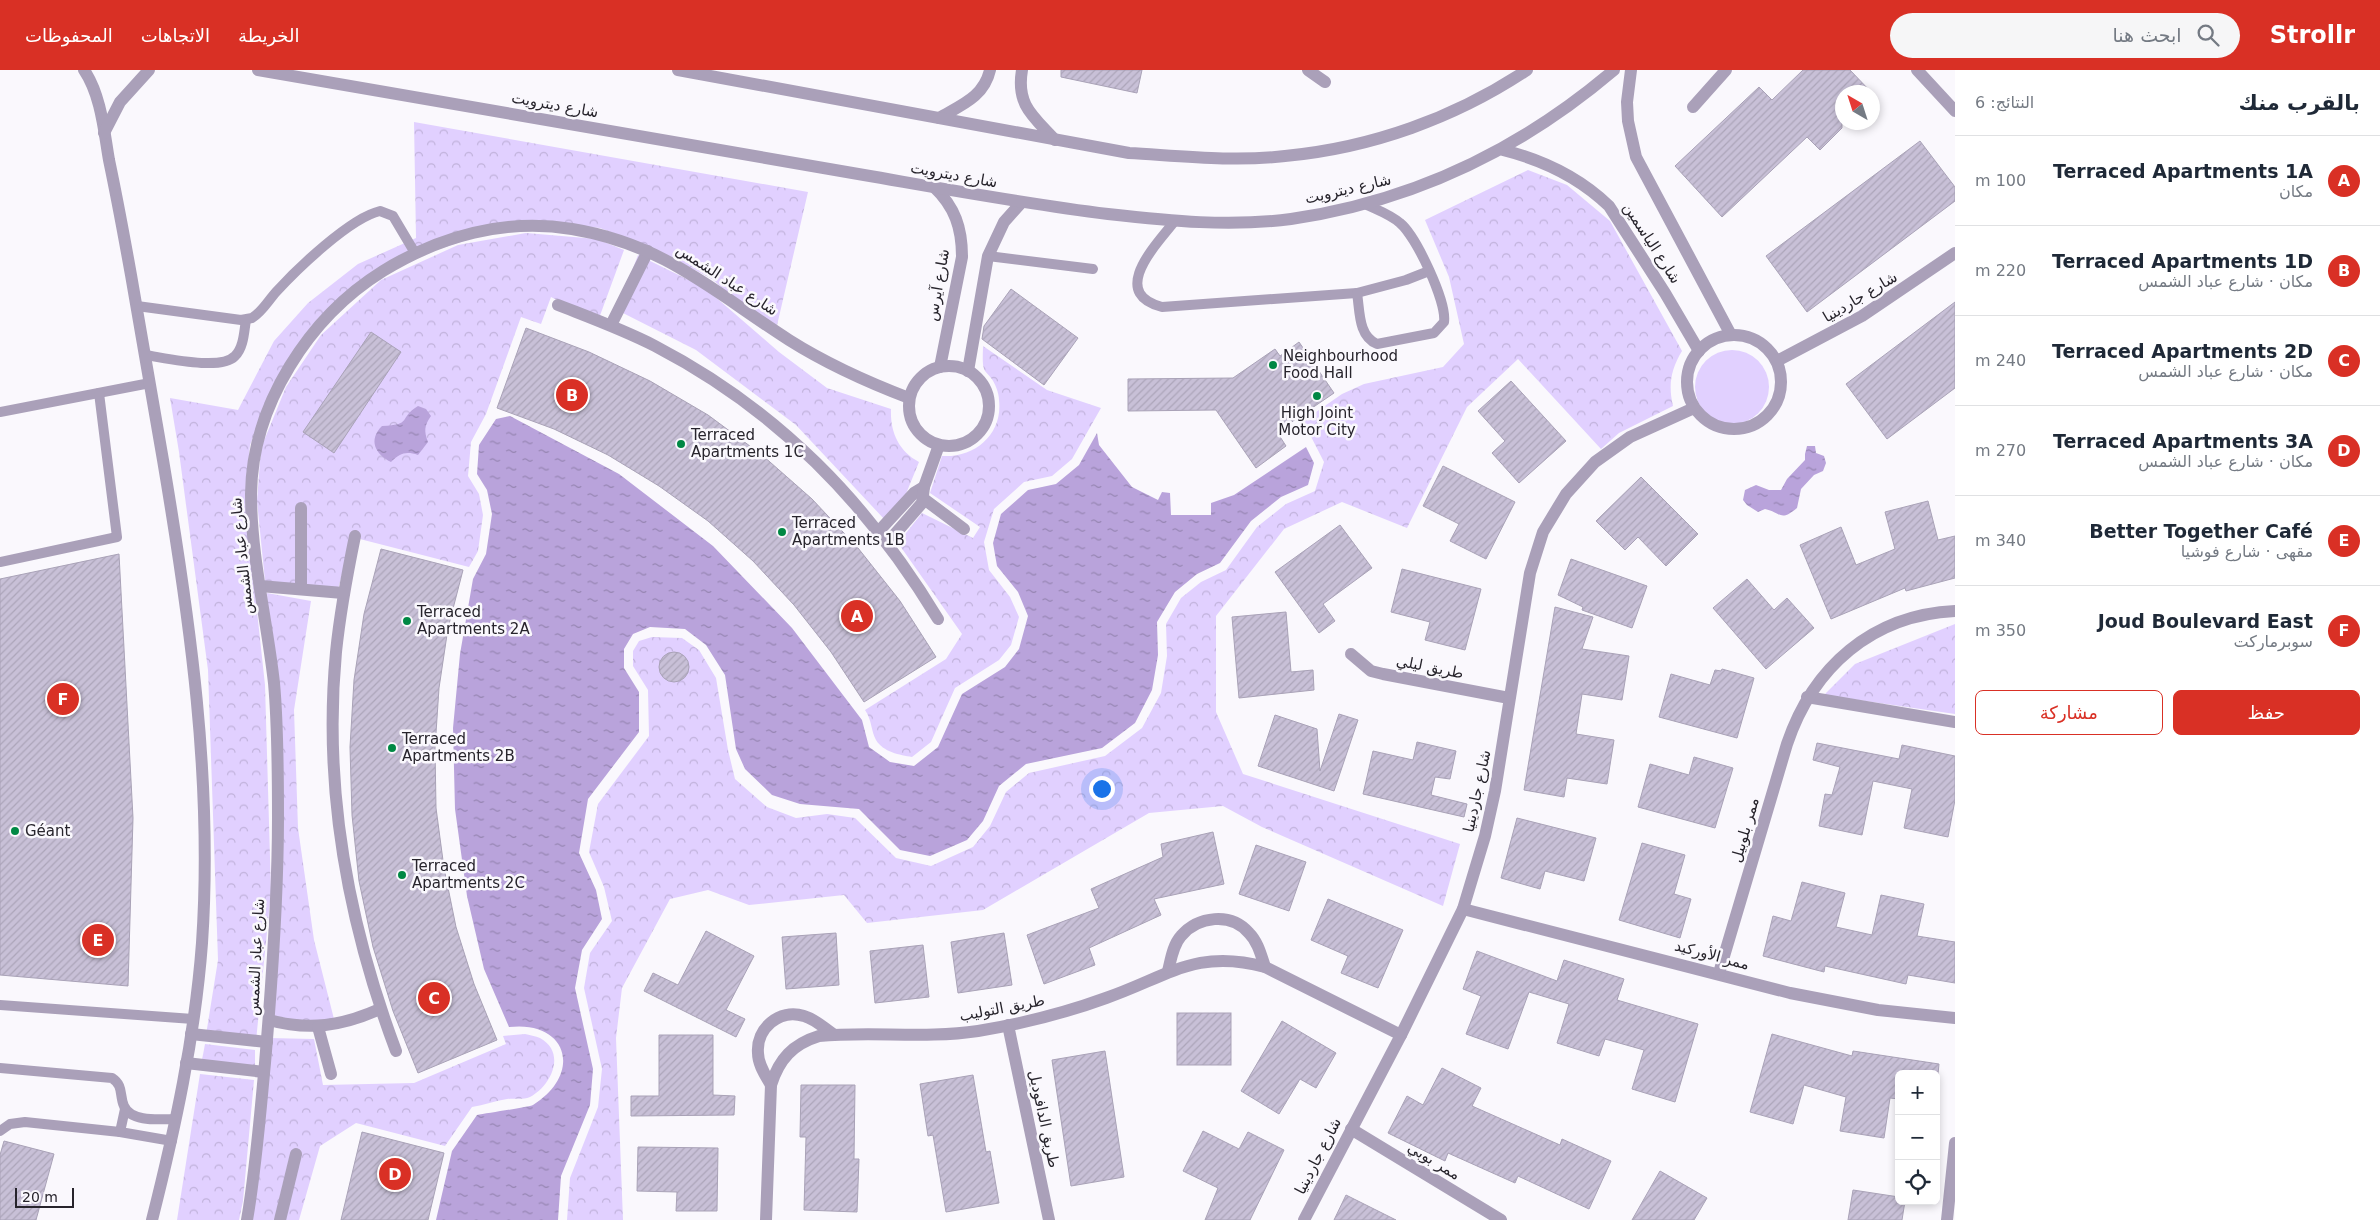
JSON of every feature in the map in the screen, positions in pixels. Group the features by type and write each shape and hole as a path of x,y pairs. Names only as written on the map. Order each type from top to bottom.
{"street":[{"path":"84,70 94,89 104,133 137,306 188,609 201,743 204,878 202,945 191,1034 176,1119 152,1220"},
{"path":"104,133 120,102 149,70"},
{"name":"شارع ديترويت","path":"258,70 934,187 1021,204 1174,222 1242,223 1288,219 1365,204 1414,189 1455,173 1503,150 1580,99 1614,70"},
{"path":"678,70 1129,153 1202,158 1284,157 1345,148 1404,132 1460,108 1527,70"},
{"path":"939,118 976,97 986,85 990,70"},
{"path":"1022,70 1020,89 1024,105 1055,140"},
{"path":"1308,70 1325,82"},
{"name":"شارع الياسمين","path":"1631,70 1628,84 1628,121 1636,157 1731,335"},
{"path":"1693,107 1726,70"},
{"path":"1917,70 1955,111"},
{"name":"شارع الياسمين","path":"1503,150 1523,155 1562,171 1598,195 1609,206 1665,293 1699,351"},
{"name":"شارع آيرس","path":"934,187 951,207 960,231 962,244 962,257 940,367"},
{"path":"968,371 988,256 1004,222 1021,204"},
{"name":"شارع عباد الشمس","path":"247,1220 255,1163 269,1020 276,885 277,760 274,684 260,586 251,492 254,457 261,431 274,398 294,360 324,321 372,279 415,253 462,235 519,226 574,229 648,251 689,272 788,339 826,362 865,382 909,398"},
{"path":"611,325 648,251"},
{"name":"شارع جاردينيا","path":"1777,361 1862,316 1955,253"},
{"path":"558,305 611,325 655,346 698,370 770,420 820,466 879,531 938,619"},
{"path":"1731,335 1746,336 1758,341 1769,350 1777,361 1782,377 1781,392 1775,408 1764,419 1750,427 1734,430 1719,428 1705,420 1694,408 1688,394 1687,379 1691,364 1699,351 1708,343 1731,335"},
{"path":"949,366 968,371 978,378 985,389 989,401 988,414 983,426 975,436 964,443 952,446 939,445 928,440 918,432 912,422 909,398 912,390 923,375 940,367 949,366"},
{"name":"شارع جاردينيا","path":"1304,1220 1350,1129 1401,1035 1463,909 1482,845 1495,791 1508,698 1530,573 1541,538 1554,512 1579,477 1612,448 1630,437 1694,408"},
{"path":"888,542 924,493 939,445"},
{"path":"879,531 914,493 924,493 964,529"},
{"path":"301,508 301,589"},
{"path":"355,536 343,593 336,653 332,713 335,790 348,893 362,952 396,1051"},
{"path":"260,586 343,593"},
{"name":"ممر بلوبيل","path":"1719,973 1787,744 1795,721 1807,697 1821,677 1838,660 1878,632 1920,616 1955,611"},
{"name":"طريق ليلي","path":"1351,654 1371,671 1508,698"},
{"path":"1807,697 1955,722"},
{"name":"ممر الأوركيد","path":"1463,909 1834,1002 1878,1010 1955,1018"},
{"path":"1168,971 1173,950 1180,936 1192,926 1206,920 1221,919 1236,923 1248,931 1257,944 1265,967"},
{"name":"طريق التوليب","path":"766,1220 772,1085 775,1071 782,1058 792,1048 812,1038 833,1034 936,1035 1008,1025 1066,1011 1135,988 1168,971 1200,962 1216,960 1249,963 1265,967 1401,1035"},
{"path":"269,1020 285,1024 318,1027 358,1019 380,1009"},
{"name":"طريق التوليب","path":"772,1085 758,1055 760,1038 769,1023 779,1017 791,1014 803,1016 833,1034"},
{"name":"طريق الدافوديل","path":"1008,1025 1049,1220"},
{"path":"318,1027 332,1074"},
{"path":"191,1034 267,1042"},
{"path":"186,1063 264,1072"},
{"name":"ممر بوبي","path":"1350,1129 1501,1220"},
{"path":"1947,1220 1955,1143"},
{"path":"280,1220 296,1154"}],"lane":[{"path":"1357,293 1364,332 1371,342 1383,345 1434,333 1442,326 1444,317 1429,271 1409,232 1388,215 1365,204"},
{"path":"137,306 246,320 257,314 297,270 321,249 376,212 385,211 393,216 415,253"},
{"path":"1174,222 1139,270 1137,284 1143,297 1162,307 1357,293 1406,280 1429,271"},
{"path":"988,256 1093,270"},
{"path":"145,355 222,364 236,356 240,349 246,320"},
{"path":"0,412 150,383"},
{"path":"0,562 117,537 99,393"},
{"path":"0,1005 193,1019"},
{"path":"0,1068 112,1078 120,1086 125,1109 120,1132"},
{"path":"125,1109 146,1119 176,1119"},
{"path":"0,1131 10,1124 25,1122 120,1132 172,1141"}],"green space":[{"path":"414,122 808,192 775,334 712,279 659,251 600,228 525,221 375,270 275,382 250,445 245,501 265,685 271,892 256,1041 206,1035 218,960 208,670 170,398 238,410 274,341 308,303 358,264 416,238"},
{"path":"1528,170 1567,185 1610,221 1682,351 1675,364 1672,377 1673,406 1619,433 1601,449 1518,359 1467,407 1407,528 1342,502 1284,529 1216,616 1216,712 1243,774 1460,844 1443,906 1262,827 1223,806 1149,813 983,910 867,923 844,895 749,905 708,890 670,899 622,988 616,1038 623,1220 567,1220 570,1178 598,1107 602,1069 584,988 590,953 612,921 604,887 589,852 598,804 649,736 648,690 633,666 633,651 639,641 652,637 682,638 699,650 716,678 728,750 735,779 767,807 796,818 827,814 855,818 896,858 931,866 973,847 990,826 1006,792 1029,773 1105,756 1142,728 1161,693 1167,656 1166,624 1181,598 1201,582 1226,570 1257,527 1286,504 1315,491 1324,462 1303,421 1342,394 1364,384 1443,367 1464,344 1449,277 1425,220"},
{"path":"526,233 597,239 624,250 598,321 551,297 541,324 521,317 486,414 471,442 468,476 479,494 483,515 478,551 469,567 352,537 337,593 265,581 257,501 261,448 286,387 321,335 381,280 458,245"},
{"path":"638,255 705,288 779,352 827,388 891,409 892,425 897,440 906,452 919,462 901,506 885,520 796,425 696,350 617,310"},
{"path":"983,346 1047,390 1101,408 1072,459 1052,476 1024,482 994,509 984,542 989,570 1010,597 1019,617 1011,645 999,660 955,688 931,742 912,757 892,752 879,744 874,737 865,710 946,659 962,634 898,543 922,513 973,538 980,527 930,493 942,456 954,456 976,448 984,442 996,423 999,412 998,394 994,383 984,369"},
{"path":"1732,350 1753,356 1763,366 1769,387 1763,408 1753,418 1732,424 1711,418 1701,408 1695,387 1701,366 1711,356"},
{"path":"267,593 311,601 294,710 298,828 314,940 335,1023 269,1027 282,892"},
{"path":"1955,624 1955,714 1824,695 1855,664"},
{"path":"525,1034 540,1038 548,1044 553,1052 553,1069 550,1077 538,1092 527,1098 507,1099 472,1107 445,1146 356,1123 320,1146 299,1220 251,1220 268,1038 314,1039 323,1085 414,1083 506,1044 503,1036"},
{"path":"205,1044 255,1050 255,1072 201,1065"},
{"path":"200,1074 254,1080 243,1201 239,1220 177,1220"}],"water":[{"path":"418,406 426,409 431,416 425,429 428,442 418,455 403,454 391,462 385,459 375,446 375,436 378,431 382,426 402,422"},
{"path":"510,416 619,474 713,546 792,628 862,720 869,747 890,762 914,766 938,747 962,694 1005,667 1019,649 1028,616 1018,592 997,566 993,543 1001,514 1028,490 1056,484 1079,465 1097,433 1099,445 1132,487 1158,500 1162,492 1170,493 1171,515 1211,515 1211,503 1234,495 1306,447 1314,463 1308,485 1281,497 1251,521 1220,563 1197,574 1175,592 1157,622 1158,655 1152,690 1135,723 1102,748 1026,764 999,786 983,821 967,840 930,856 900,850 859,809 800,804 772,795 745,769 736,749 725,675 706,645 685,629 650,627 633,634 624,649 624,668 639,692 639,732 588,799 579,853 596,890 602,919 582,950 575,988 593,1069 590,1105 561,1176 558,1220 436,1220 452,1151 477,1115 533,1105 549,1092 559,1079 563,1065 562,1052 556,1040 545,1032 529,1027 509,1027 484,969 467,896 455,809 453,728 460,654 473,579 486,554 492,514 487,490 477,474 479,445 496,419"},
{"path":"1807,446 1815,446 1816,453 1824,456 1826,463 1823,471 1814,475 1801,489 1797,508 1784,516 1765,509 1758,512 1747,505 1743,500 1745,490 1756,485 1769,490 1781,490 1787,479 1805,460"}],"building":[{"path":"1061,70 1142,70 1137,93 1061,77"},
{"path":"1803,70 1850,70 1864,85 1835,85 1835,130 1840,130 1820,150 1807,137 1722,217 1675,166 1759,87 1772,100"},
{"path":"1920,141 1955,187 1955,201 1807,312 1766,256"},
{"path":"1011,289 1078,338 1044,385 982,339 984,326"},
{"path":"1955,302 1955,388 1887,439 1846,384"},
{"path":"526,328 589,352 650,381 708,415 762,455 812,499 858,548 900,601 936,657 864,702 831,652 794,605 753,561 708,521 659,486 608,455 554,429 497,408"},
{"path":"371,332 401,352 334,453 303,432"},
{"path":"1299,342 1334,393 1277,432 1286,446 1256,468 1216,410 1128,411 1128,379 1233,378 1275,349 1280,356"},
{"path":"1511,381 1566,441 1519,483 1492,453 1505,441 1478,411"},
{"path":"1443,466 1515,502 1486,559 1450,541 1459,524 1423,506"},
{"path":"1641,477 1698,534 1666,566 1638,537 1625,550 1596,521"},
{"path":"1928,501 1938,540 1955,536 1955,578 1906,591 1905,588 1831,619 1800,545 1841,527 1856,565 1895,549 1885,512"},
{"path":"1340,525 1372,568 1323,604 1335,621 1319,633 1275,572"},
{"path":"381,549 463,570 448,628 439,688 435,748 436,808 444,868 456,927 474,984 497,1040 418,1073 393,1011 373,947 359,881 352,815 350,747 354,680 364,614"},
{"path":"119,554 133,818 128,986 0,975 0,579"},
{"path":"1571,559 1647,586 1632,628 1582,610 1583,607 1558,595"},
{"path":"1402,569 1481,589 1465,650 1425,640 1430,622 1391,612"},
{"path":"1747,579 1774,610 1787,598 1814,628 1766,669 1713,608"},
{"path":"1555,607 1593,617 1582,649 1629,656 1622,700 1582,694 1576,734 1614,740 1607,784 1567,778 1564,797 1524,790"},
{"path":"1286,612 1291,672 1313,670 1314,690 1239,698 1232,617"},
{"path":"674,652 680,653 688,661 688,673 680,681 674,682 668,681 660,673 659,667 660,661 668,653"},
{"path":"1722,669 1754,678 1737,738 1659,717 1671,674 1710,685 1715,670 1721,671"},
{"path":"1339,714 1358,720 1334,791 1258,766 1275,715 1317,729 1320,771"},
{"path":"1417,742 1456,751 1450,779 1435,777 1431,795 1467,804 1464,817 1363,794 1373,751 1413,760"},
{"path":"1817,743 1899,759 1902,745 1955,756 1955,800 1948,837 1904,828 1912,789 1873,781 1862,835 1819,826 1825,794 1832,795 1840,767 1813,760"},
{"path":"1694,757 1733,768 1715,828 1638,807 1650,764 1689,775"},
{"path":"1517,818 1596,838 1584,881 1545,871 1540,889 1501,878"},
{"path":"1213,832 1224,884 1154,899 1161,915 1089,948 1095,965 1044,984 1027,935 1099,908 1091,889 1163,857 1161,844"},
{"path":"1642,843 1685,855 1674,894 1691,899 1680,938 1619,920"},
{"path":"1256,845 1306,862 1289,911 1239,894"},
{"path":"1802,882 1845,893 1836,927 1872,935 1881,895 1924,904 1917,936 1955,942 1955,983 1908,975 1906,984 1825,966 1824,972 1763,956 1773,916 1791,921"},
{"path":"1328,899 1403,930 1378,988 1341,973 1348,956 1311,940"},
{"path":"706,931 754,956 726,1010 745,1019 736,1037 644,991 653,973 678,985"},
{"path":"836,933 839,985 786,989 782,937"},
{"path":"1004,933 1012,985 958,993 951,942"},
{"path":"923,945 929,997 875,1003 870,951"},
{"path":"1477,951 1557,981 1564,960 1624,979 1617,1000 1698,1024 1675,1102 1632,1089 1644,1050 1605,1039 1599,1056 1557,1043 1569,1004 1529,992 1508,1049 1466,1034 1481,996 1463,989"},
{"path":"1177,1013 1231,1013 1231,1065 1177,1065"},
{"path":"1282,1021 1336,1053 1316,1088 1300,1079 1279,1114 1241,1091"},
{"path":"1772,1034 1852,1056 1853,1051 1939,1064 1938,1070 1895,1070 1895,1099 1890,1098 1884,1138 1840,1131 1846,1097 1804,1085 1793,1124 1750,1112"},
{"path":"659,1035 713,1035 713,1095 735,1096 734,1115 631,1116 631,1096 659,1096"},
{"path":"1105,1051 1124,1177 1071,1186 1052,1060"},
{"path":"1442,1068 1481,1088 1472,1106 1560,1145 1562,1139 1611,1161 1589,1209 1518,1176 1515,1183 1448,1153 1445,1161 1388,1133 1407,1096 1423,1105"},
{"path":"973,1075 986,1152 990,1151 999,1203 946,1212 933,1135 928,1136 920,1084"},
{"path":"801,1085 855,1085 854,1159 859,1159 857,1212 804,1210 806,1137 800,1137"},
{"path":"1203,1131 1239,1149 1248,1132 1284,1150 1250,1220 1205,1220 1218,1188 1183,1171"},
{"path":"362,1132 444,1153 428,1220 341,1220"},
{"path":"4,1141 54,1154 36,1220 0,1220 0,1155"},
{"path":"638,1147 718,1148 717,1211 676,1211 677,1192 637,1191"},
{"path":"1660,1171 1707,1198 1694,1220 1632,1220"},
{"path":"1853,1190 1895,1196 1895,1205 1904,1205 1902,1220 1848,1220"},
{"path":"1346,1195 1396,1220 1334,1220"}],"place":[{"name":"Neighbourhood Food Hall","path":"1273,365"},
{"name":"Terraced Apartments 1D","path":"572,395"},
{"name":"High Joint Motor City","path":"1317,396"},
{"name":"Terraced Apartments 1C","path":"681,444"},
{"name":"Terraced Apartments 1B","path":"782,532"},
{"name":"Terraced Apartments 1A","path":"857,616"},
{"name":"Terraced Apartments 2A","path":"407,621"},
{"name":"Joud Boulevard East","path":"63,699"},
{"name":"Terraced Apartments 2B","path":"392,748"},
{"name":"Géant","path":"15,831"},
{"name":"Terraced Apartments 2C","path":"402,875"},
{"name":"Better Together Café","path":"98,940"},
{"name":"Terraced Apartments 2D","path":"434,998"},
{"name":"Terraced Apartments 3A","path":"395,1174"}]}
